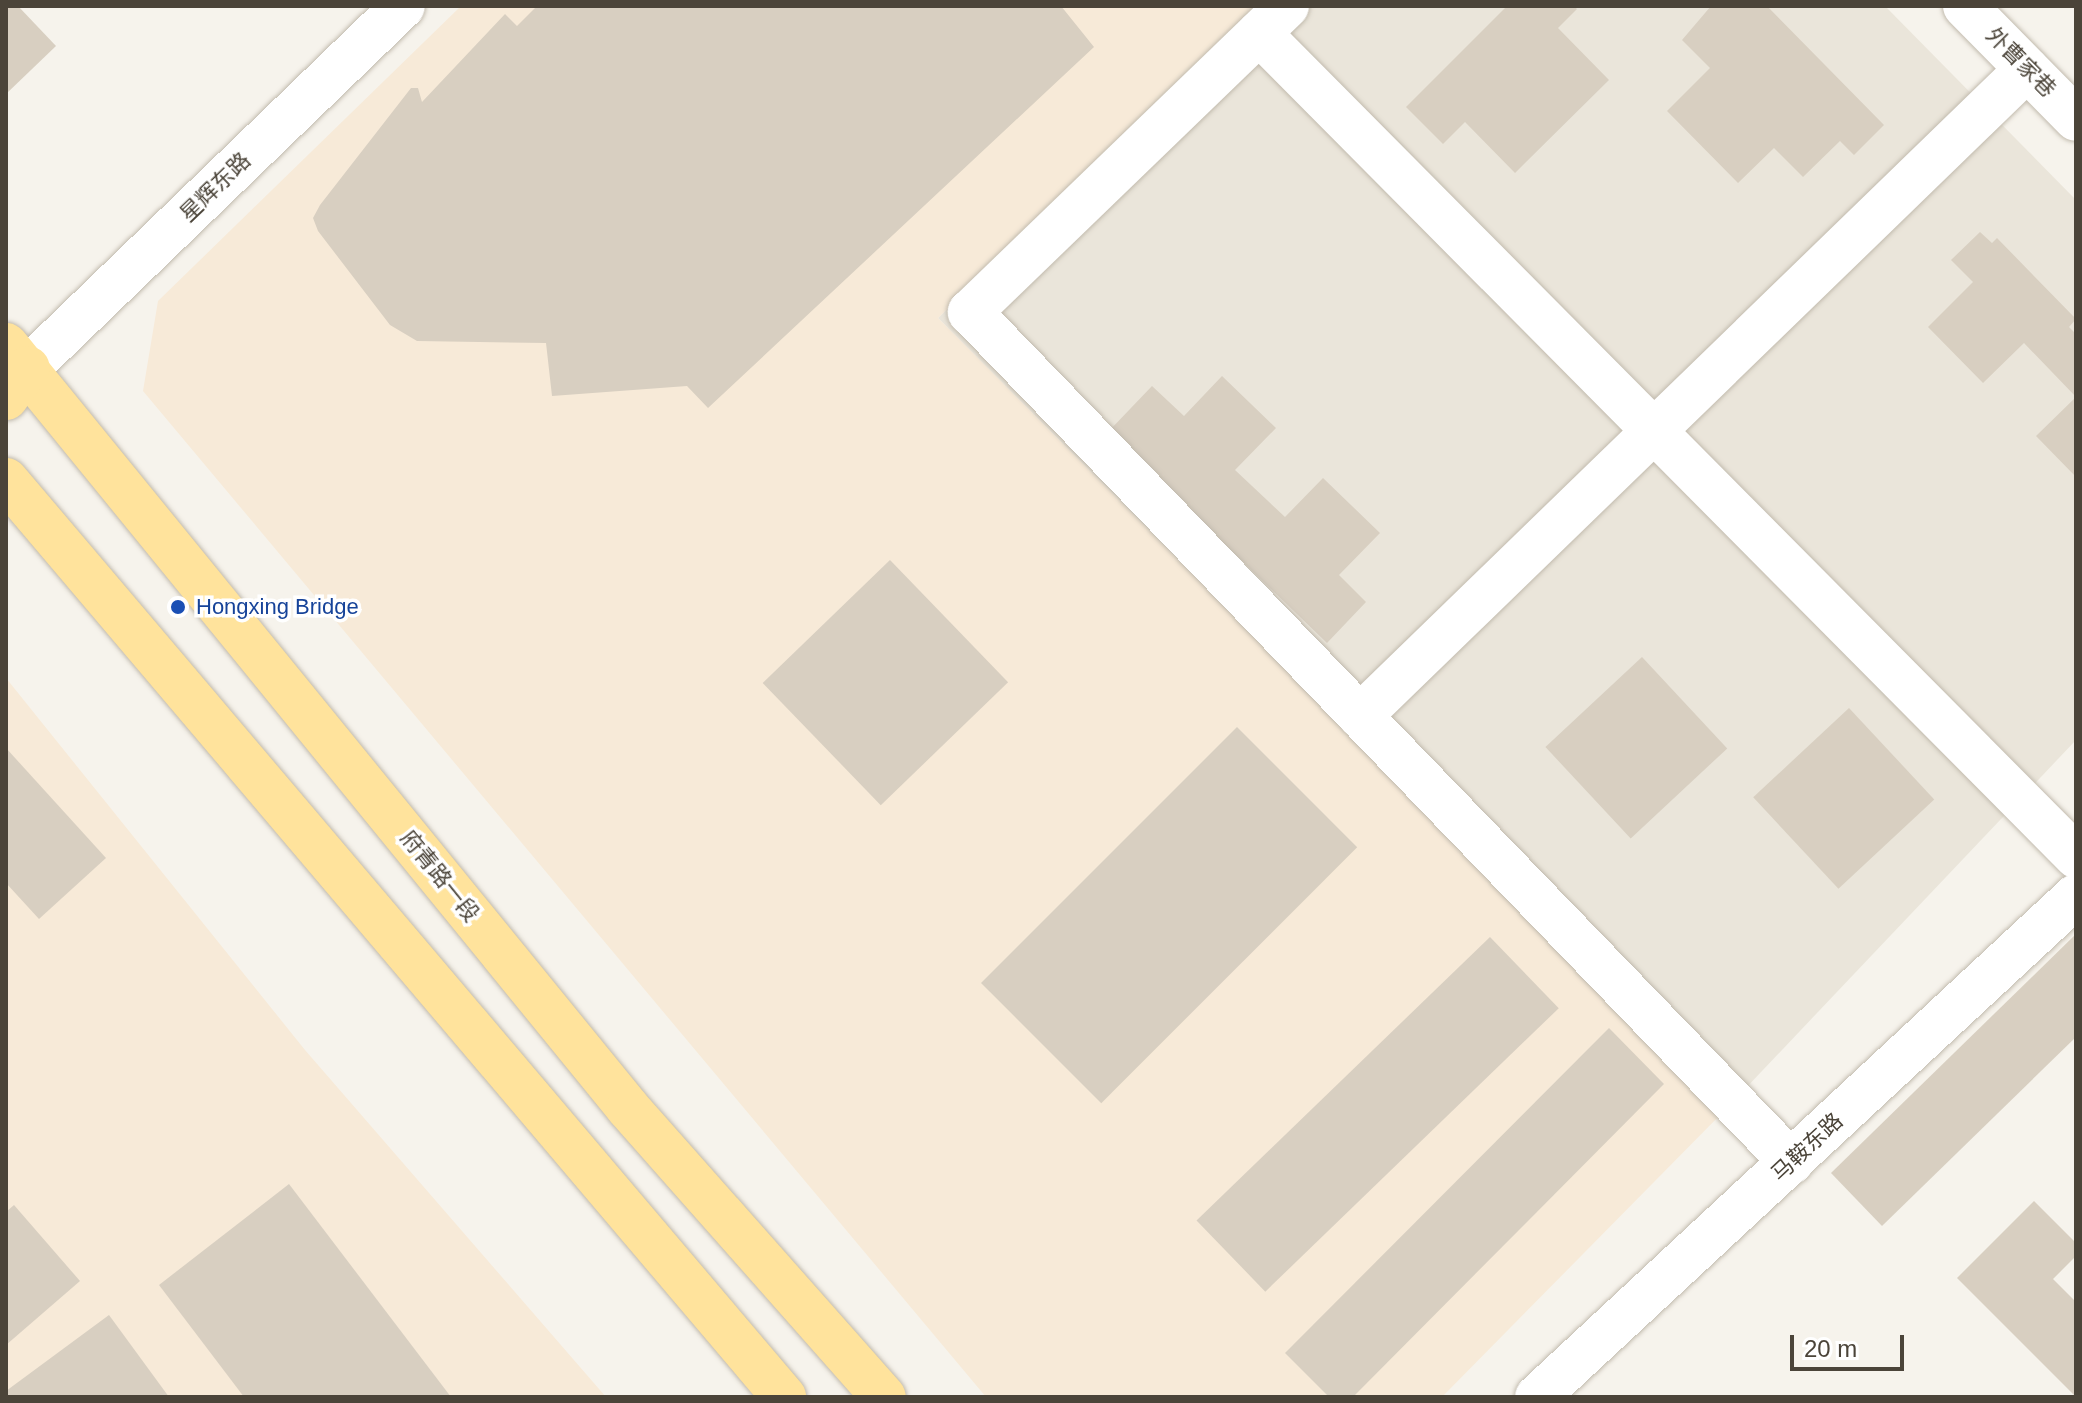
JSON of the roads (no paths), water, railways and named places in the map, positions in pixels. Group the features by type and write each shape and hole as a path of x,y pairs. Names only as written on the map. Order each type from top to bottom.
{"main road":[{"name":"府青路一段","path":"11,373 628,1108 884,1397"},
{"path":"6,480 784,1397"}],"street":[{"name":"星辉东路","path":"11,373 403,6"},
{"name":"外曹家巷","path":"1965,6 2076,119"},
{"path":"1791,1162 970,312 1273,20 1654,431 2076,856"},
{"path":"1360,716 2027,69"},
{"name":"马鞍东路","path":"1537,1397 2076,896"}],"place":[{"name":"Hongxing Bridge","path":"178,607"}]}
